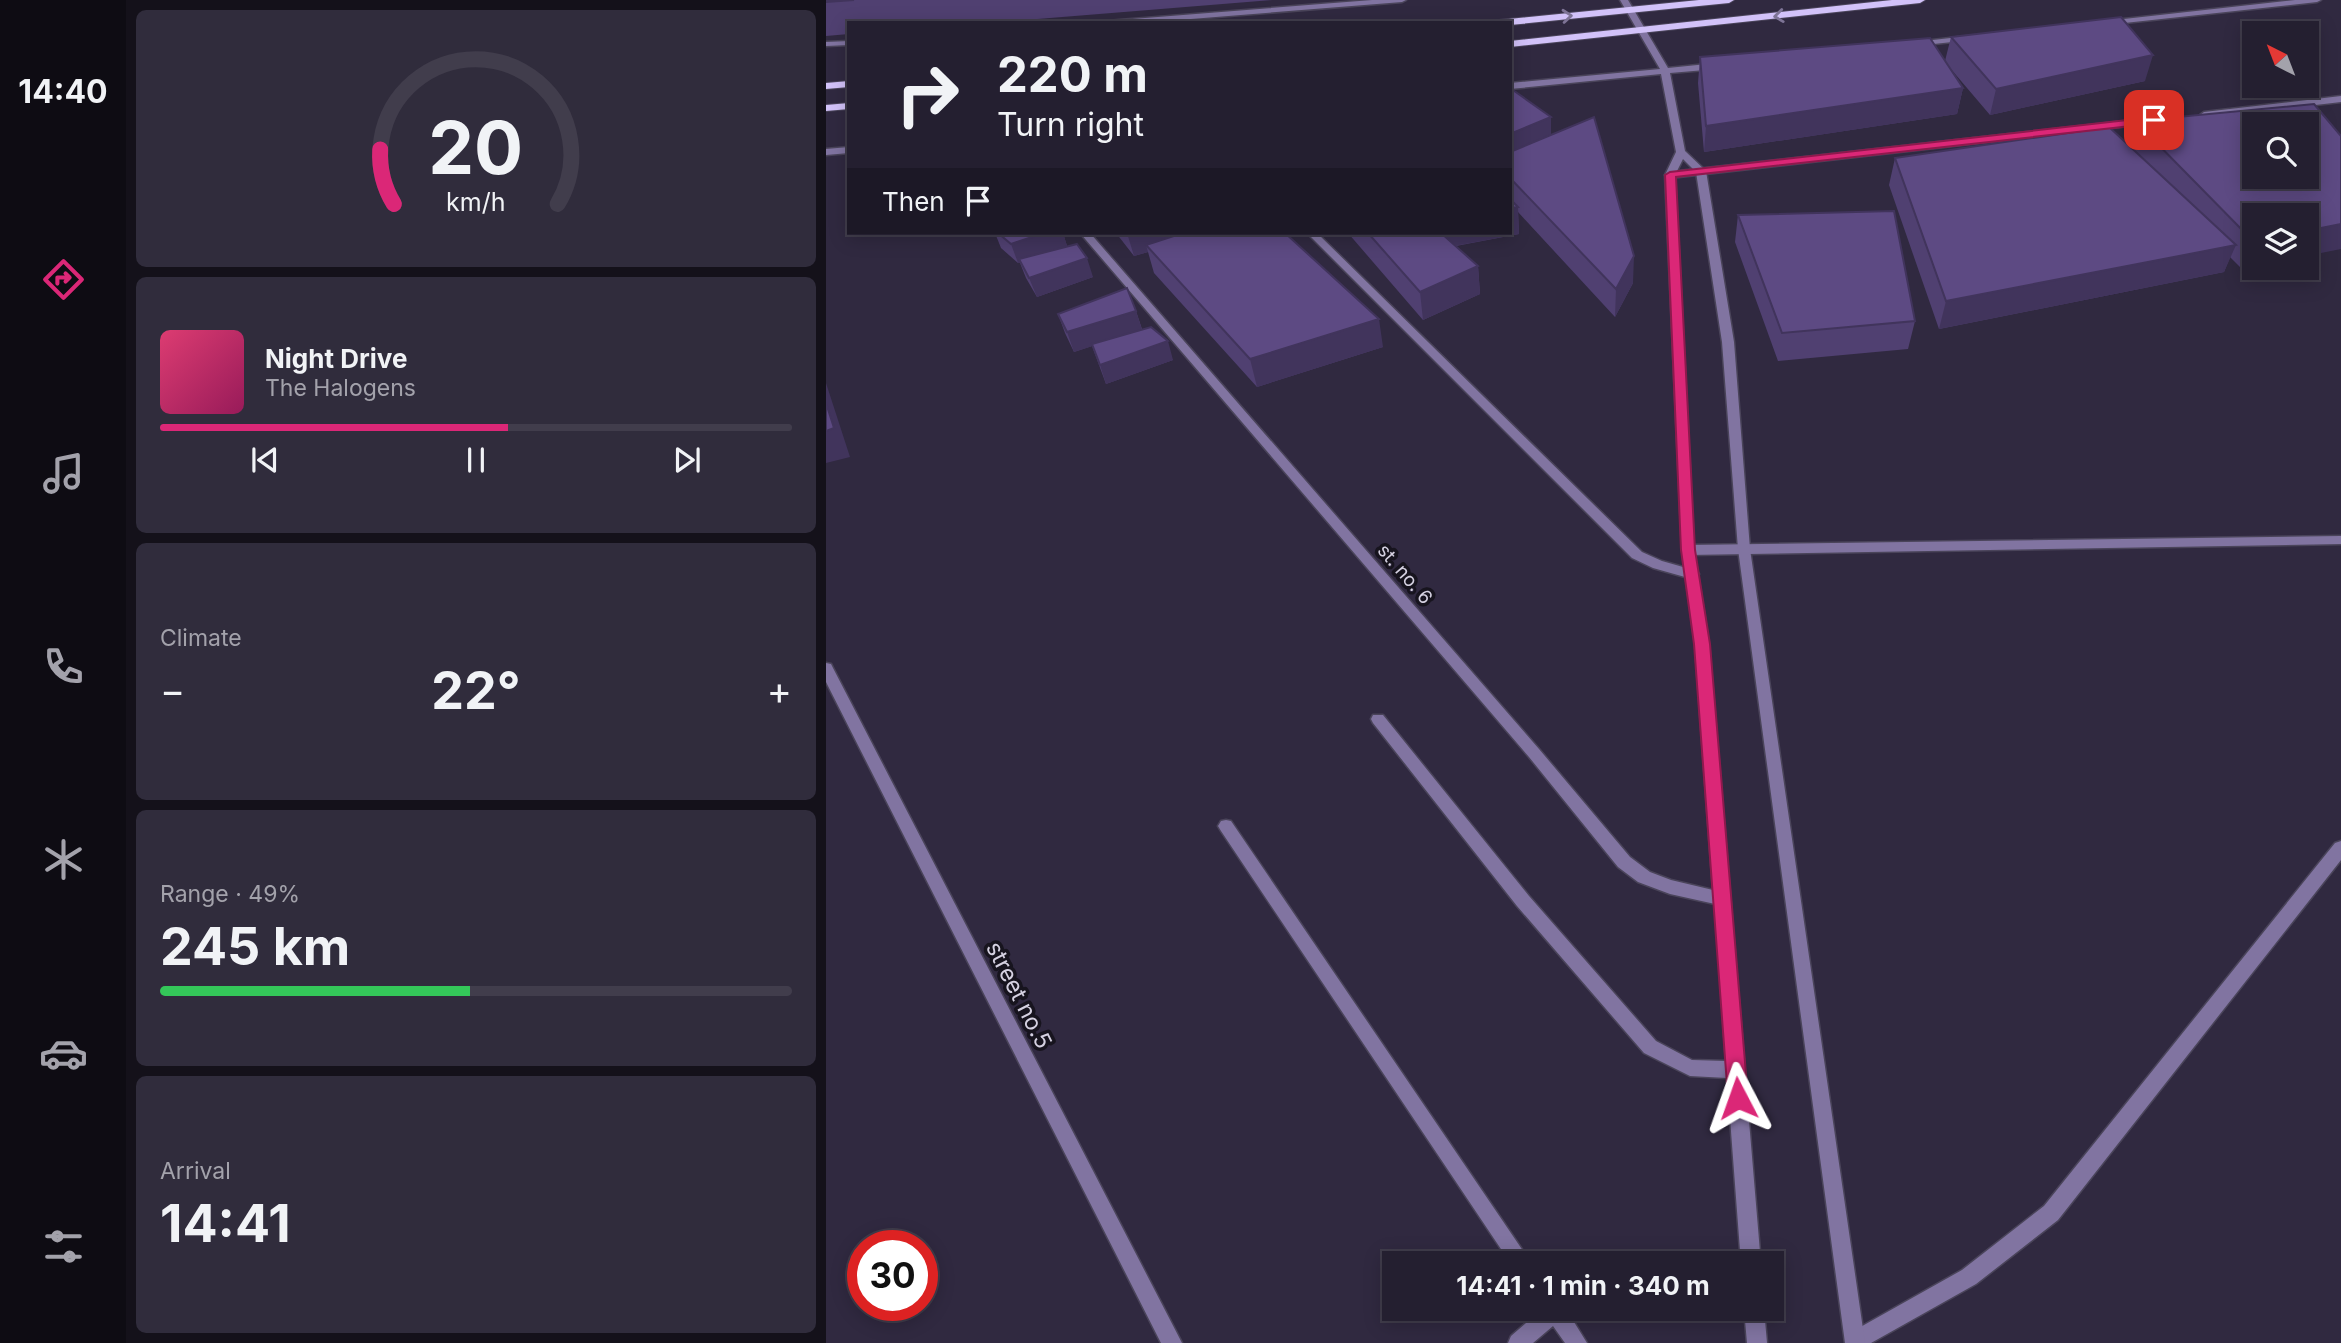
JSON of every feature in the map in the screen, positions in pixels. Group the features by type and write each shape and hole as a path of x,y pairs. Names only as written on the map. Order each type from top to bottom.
{"main road":[{"path":"1673,6 1687,0"},
{"path":"1512,22 1729,0"},
{"path":"1512,44 1642,32 1920,0"},
{"path":"826,86 847,84"},
{"path":"826,108 847,106"}],"street":[{"path":"1133,21 1402,0"},
{"path":"1623,0 1665,71 1681,152 1701,171 1728,342 1744,549 1855,1342 1969,1277 2051,1213 2341,848"},
{"path":"2095,24 2317,0"},
{"path":"1901,46 1984,36"},
{"path":"826,44 847,43"},
{"path":"1512,86 1721,65"},
{"path":"2191,116 2341,99"},
{"path":"1670,175 2164,119"},
{"path":"826,152 847,150"},
{"path":"1681,152 1670,175 1688,550 1702,644 1750,1251"},
{"name":"st. no. 6","path":"1087,235 1534,753 1624,862 1644,877 1670,887 1722,899"},
{"path":"1314,235 1637,555 1658,565 1692,574"},
{"path":"1688,550 2341,540"},
{"name":"street no.5","path":"826,668 1172,1343"},
{"path":"1378,719 1532,911 1650,1047 1690,1068 1736,1070"},
{"path":"1226,826 1514,1251"},
{"path":"1518,1343 1543,1321"},
{"path":"1562,1321 1577,1343"},
{"path":"1755,1321 1757,1343"}],"building":[{"path":"2121,17 2153,55 1996,89 1951,37"},
{"path":"1930,38 1963,88 1706,126 1700,57"},
{"path":"1512,89 1551,117 1512,133"},
{"path":"2314,104 2341,136 2341,224 2319,228 2319,203 2242,203 2242,230 2135,121"},
{"path":"1594,117 1634,256 1616,289 1512,180 1512,151"},
{"path":"2109,127 2236,245 1946,301 1895,158"},
{"path":"1894,211 1915,321 1782,333 1738,215"},
{"path":"1000,235 1038,235 1011,244"},
{"path":"1177,235 1287,235 1379,319 1250,359 1146,245"},
{"path":"1370,235 1443,235 1478,266 1420,292"},
{"path":"1077,244 1087,258 1029,278 1019,259"},
{"path":"1127,288 1136,311 1067,332 1058,314"},
{"path":"1151,327 1168,341 1100,365 1092,344"},
{"path":"826,403 834,428 826,431"}],"route":[{"path":"1738,1098 1702,644 1688,550 1670,175 2154,120"}]}
